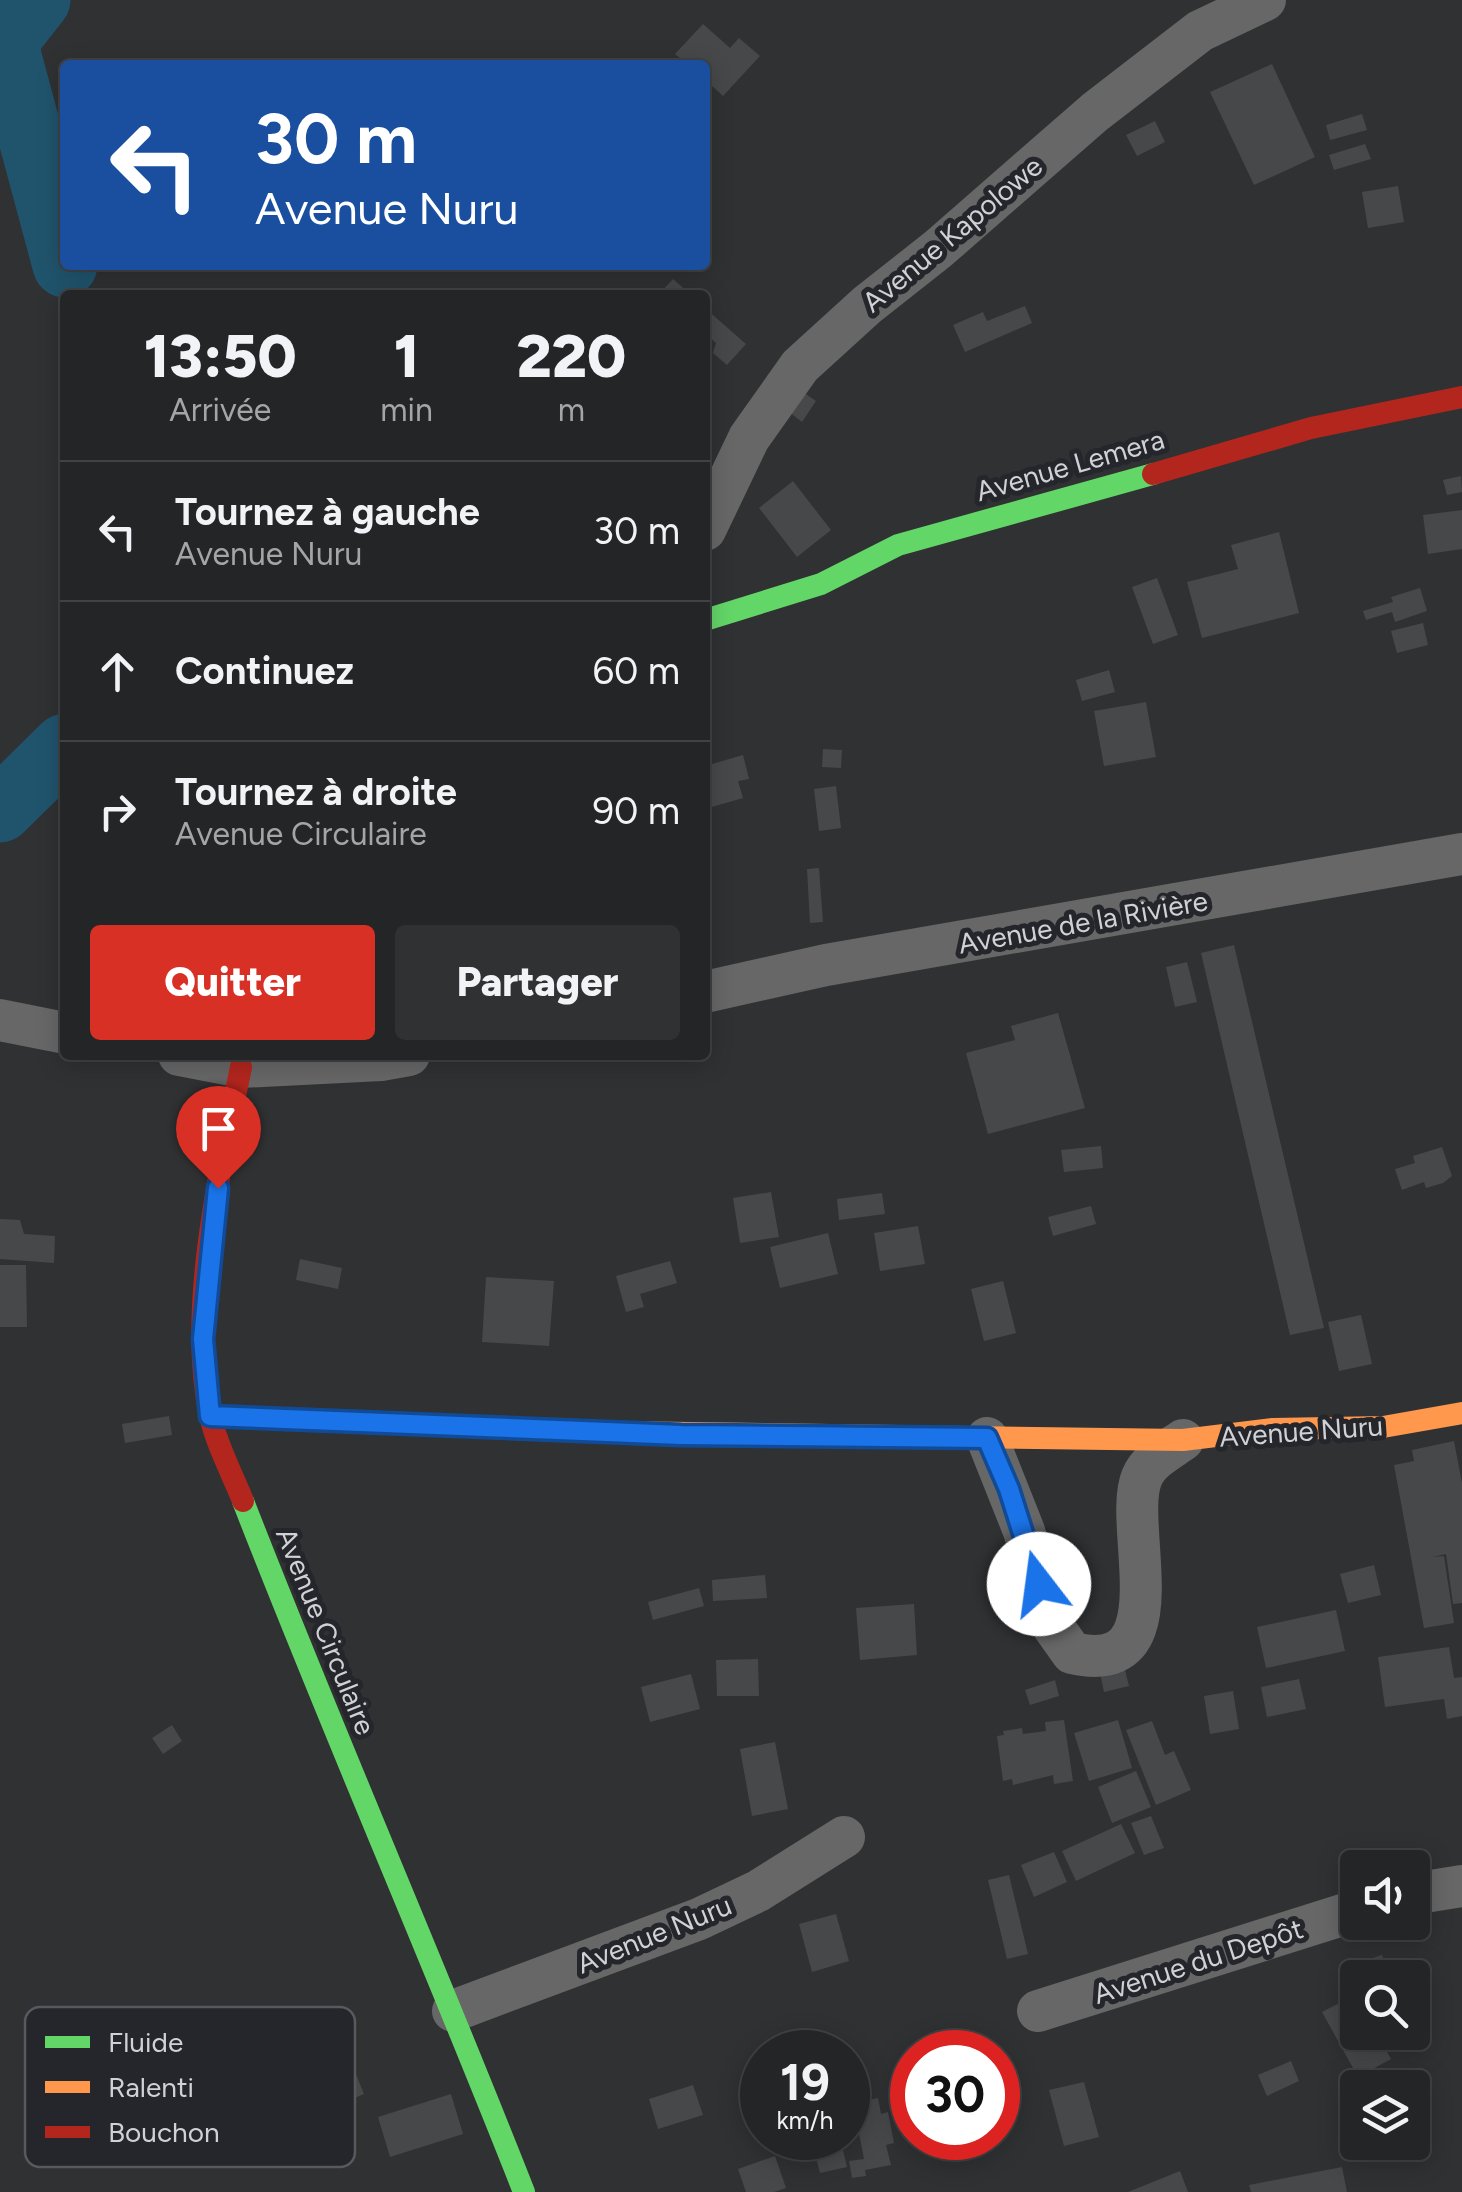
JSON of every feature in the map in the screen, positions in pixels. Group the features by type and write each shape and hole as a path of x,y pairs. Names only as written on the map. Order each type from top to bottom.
{"street":[{"name":"Avenue Kapolowe","path":"710,520 749,438 800,366 1094,112 1200,30 1265,0"},
{"name":"Avenue Lemera","path":"710,618 821,584 898,545 939,532 1311,428 1462,396"},
{"name":"Avenue de la Rivière","path":"710,991 826,966 1462,854"},
{"path":"0,1020 60,1032"},
{"path":"205,1060 241,1067 381,1060"},
{"name":"Avenue Circulaire","path":"241,1067 208,1263 203,1339 210,1416 320,1703 453,2011 524,2192"},
{"name":"Avenue Nuru","path":"987,1438 1024,1530 1050,1622 1072,1653 1092,1658 1114,1652 1136,1630 1140,1600 1141,1479 1154,1461 1183,1440 1273,1429 1384,1427 1462,1413"},
{"path":"210,1416 681,1435 1183,1440"},
{"name":"Avenue Nuru","path":"453,2011 699,1919 758,1891 844,1837"},
{"path":"1430,1891 1462,1886"},
{"name":"Avenue du Depôt","path":"1038,2012 1340,1916"}],"building":[{"path":"703,24 730,48 739,38 760,56 723,96 710,88 710,60 682,60 675,54"},
{"path":"1272,64 1315,157 1254,185 1210,92"},
{"path":"1362,114 1367,130 1330,140 1326,125"},
{"path":"1155,121 1165,142 1137,156 1126,135"},
{"path":"1365,144 1371,159 1334,170 1329,155"},
{"path":"1398,186 1404,222 1368,228 1362,192"},
{"path":"673,279 685,290 663,290"},
{"path":"1025,306 1032,323 965,352 953,325 983,312 987,321"},
{"path":"710,312 746,344 727,365 713,353 716,343 710,338"},
{"path":"803,392 816,401 802,422 789,412"},
{"path":"1461,476 1462,492 1447,495 1443,480"},
{"path":"793,481 831,530 797,557 759,508"},
{"path":"1462,510 1462,549 1428,554 1423,515"},
{"path":"1279,532 1299,613 1202,638 1187,582 1238,569 1231,545"},
{"path":"1157,578 1178,635 1153,644 1132,587"},
{"path":"1420,588 1427,611 1395,622 1392,612 1366,620 1363,611"},
{"path":"1423,623 1428,645 1397,653 1391,631"},
{"path":"1109,670 1115,692 1082,701 1076,680"},
{"path":"1146,702 1156,757 1104,766 1094,711"},
{"path":"823,749 842,750 841,768 822,767"},
{"path":"743,755 749,779 738,781 743,798 710,808 710,765"},
{"path":"836,786 841,828 819,831 814,789"},
{"path":"819,868 823,922 810,923 807,869"},
{"path":"1234,945 1324,1328 1290,1335 1201,953"},
{"path":"1187,962 1197,1002 1175,1007 1166,967"},
{"path":"1058,1013 1085,1108 988,1134 966,1053 1015,1040 1011,1026"},
{"path":"1101,1146 1103,1168 1064,1172 1061,1150"},
{"path":"1442,1147 1452,1176 1426,1188 1424,1182 1402,1190 1395,1169 1415,1163 1413,1156"},
{"path":"771,1192 779,1237 740,1243 733,1198"},
{"path":"882,1193 885,1214 839,1220 837,1199"},
{"path":"1091,1206 1096,1224 1053,1236 1048,1217"},
{"path":"0,1219 20,1220 24,1234 55,1236 54,1263 0,1259"},
{"path":"918,1226 925,1264 880,1271 874,1233"},
{"path":"828,1233 838,1274 780,1288 770,1247"},
{"path":"300,1259 342,1268 338,1289 296,1280"},
{"path":"670,1261 677,1283 640,1294 644,1307 626,1312 616,1276"},
{"path":"0,1265 26,1265 27,1327 0,1327"},
{"path":"486,1277 554,1281 549,1346 482,1342"},
{"path":"1003,1281 1016,1333 984,1341 971,1289"},
{"path":"1361,1315 1372,1364 1339,1371 1328,1322"},
{"path":"169,1416 172,1435 125,1443 122,1424"},
{"path":"1454,1441 1462,1483 1462,1603 1453,1604 1446,1554 1432,1557 1444,1556 1454,1623 1424,1628 1394,1465 1414,1461 1412,1450"},
{"path":"1374,1565 1381,1595 1348,1603 1340,1574"},
{"path":"765,1575 767,1598 713,1601 712,1580"},
{"path":"699,1588 704,1606 653,1620 648,1602"},
{"path":"914,1604 917,1655 860,1660 856,1608"},
{"path":"1336,1610 1345,1651 1266,1668 1257,1627"},
{"path":"1449,1647 1454,1678 1462,1677 1462,1716 1447,1719 1444,1699 1385,1707 1378,1657"},
{"path":"758,1659 759,1696 717,1696 716,1660"},
{"path":"1123,1662 1129,1686 1104,1692 1099,1668"},
{"path":"691,1674 700,1709 650,1722 641,1687"},
{"path":"1299,1679 1306,1709 1267,1717 1261,1687"},
{"path":"1055,1680 1059,1696 1030,1705 1025,1690"},
{"path":"1233,1691 1239,1729 1210,1734 1204,1696"},
{"path":"1064,1720 1073,1781 1054,1784 1053,1775 1013,1785 1012,1779 1003,1781 997,1736 1022,1728 1023,1734 1046,1731 1045,1722"},
{"path":"1118,1720 1132,1768 1089,1781 1074,1733"},
{"path":"1152,1721 1165,1755 1174,1751 1191,1790 1156,1805 1126,1730"},
{"path":"172,1725 182,1741 163,1754 152,1738"},
{"path":"775,1742 788,1809 752,1816 740,1749"},
{"path":"1136,1771 1151,1807 1112,1823 1098,1787"},
{"path":"1151,1816 1164,1848 1144,1855 1131,1823"},
{"path":"1121,1824 1135,1853 1076,1881 1062,1851"},
{"path":"1054,1852 1067,1882 1034,1897 1021,1865"},
{"path":"1009,1875 1028,1954 1007,1959 988,1880"},
{"path":"836,1914 849,1961 812,1972 799,1924"},
{"path":"1340,2003 1340,2044 1322,2012"},
{"path":"1343,2050 1386,2050 1391,2059 1371,2070 1354,2070"},
{"path":"1291,2061 1299,2081 1267,2096 1258,2075"},
{"path":"355,2072 364,2094 355,2098"},
{"path":"1084,2082 1099,2137 1064,2146 1049,2090"},
{"path":"693,2085 703,2115 658,2129 649,2099"},
{"path":"451,2094 463,2134 390,2157 378,2117"},
{"path":"878,2098 881,2114 888,2112 890,2144 886,2145 891,2165 865,2170 866,2176 852,2178 849,2161 870,2160 870,2100"},
{"path":"776,2160 786,2188 746,2192 738,2169"},
{"path":"817,2160 845,2160 847,2167 820,2173"},
{"path":"1342,2167 1347,2192 1251,2192 1249,2185"},
{"path":"1180,2171 1188,2192 1128,2192"}],"waterway":[{"path":"38,0 5,42 60,246"},
{"path":"0,810 60,751"}],"traffic: fast":[{"path":"710,618 821,584 898,545 1153,474"},
{"path":"210,1416 616,1432"},
{"path":"243,1501 524,2192"}],"traffic: slow":[{"path":"616,1432 1183,1440 1273,1429 1383,1427 1462,1413"}],"traffic: jam":[{"path":"1153,474 1311,428 1462,397"},
{"path":"241,1067 209,1241 202,1332 210,1415 243,1501"}],"route":[{"path":"218,1188 203,1339 210,1416 681,1435 987,1438 1009,1489 1039,1584"}]}
